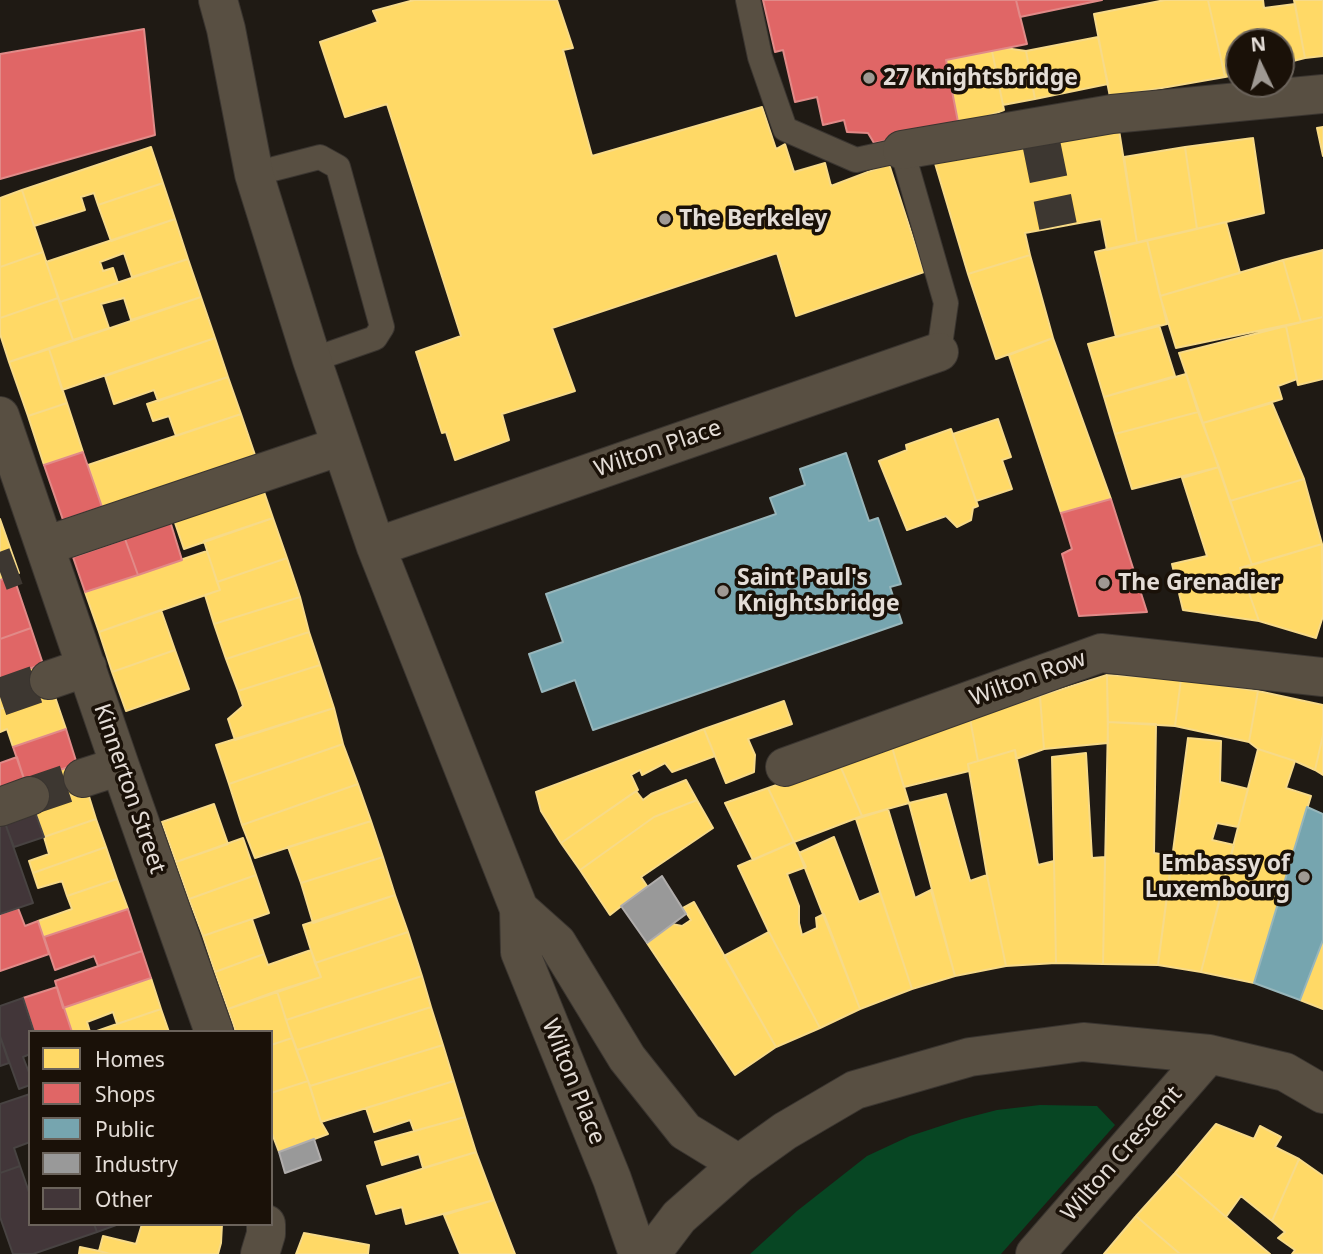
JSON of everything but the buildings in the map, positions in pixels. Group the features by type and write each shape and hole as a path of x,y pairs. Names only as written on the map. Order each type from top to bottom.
{"street":[{"name":"Wilton Place","path":"218,0 254,174 312,360 376,547 519,909 520,952 612,1179 638,1254"},
{"path":"902,150 1039,135 1112,114 1303,106"},
{"name":"Wilton Place","path":"376,547 939,352"},
{"name":"Kinnerton Street","path":"0,416 36,556 87,667 213,1030"},
{"path":"36,556 341,446"},
{"name":"Wilton Row","path":"785,766 1101,653 1323,677"},
{"path":"49,680 87,667"},
{"path":"83,778 120,766"},
{"name":"Wilton Place","path":"519,909 557,943 627,1058 685,1131 739,1164"},
{"name":"Wilton Crescent","path":"651,1254 679,1217 739,1164 785,1131 855,1090 970,1057 1083,1042 1209,1054 1285,1072 1323,1094"},
{"name":"Wilton Crescent","path":"1035,1254 1209,1054"},
{"path":"260,1254 266,1226"}],"lane":[{"path":"748,0 760,57 785,129 856,160 902,150 946,303 939,352"},
{"path":"254,174 320,157 338,167 382,327 375,338 312,360"}],"green space":[{"path":"1040,1105 1097,1106 1115,1125 1001,1254 750,1254 797,1211 867,1156 910,1136 962,1119 997,1110"}],"tunnel":[{"path":"1041,142 1058,226"},
{"path":"0,572 16,566"},
{"path":"0,697 49,680"},
{"path":"30,796 83,778"}],"place":[{"name":"27 Knightsbridge","path":"869,78"},
{"name":"The Berkeley","path":"665,219"},
{"name":"The Grenadier","path":"1104,583"},
{"name":"Saint Paul's Knightsbridge","path":"723,591"},
{"name":"Embassy of Luxembourg","path":"1304,877"}]}
